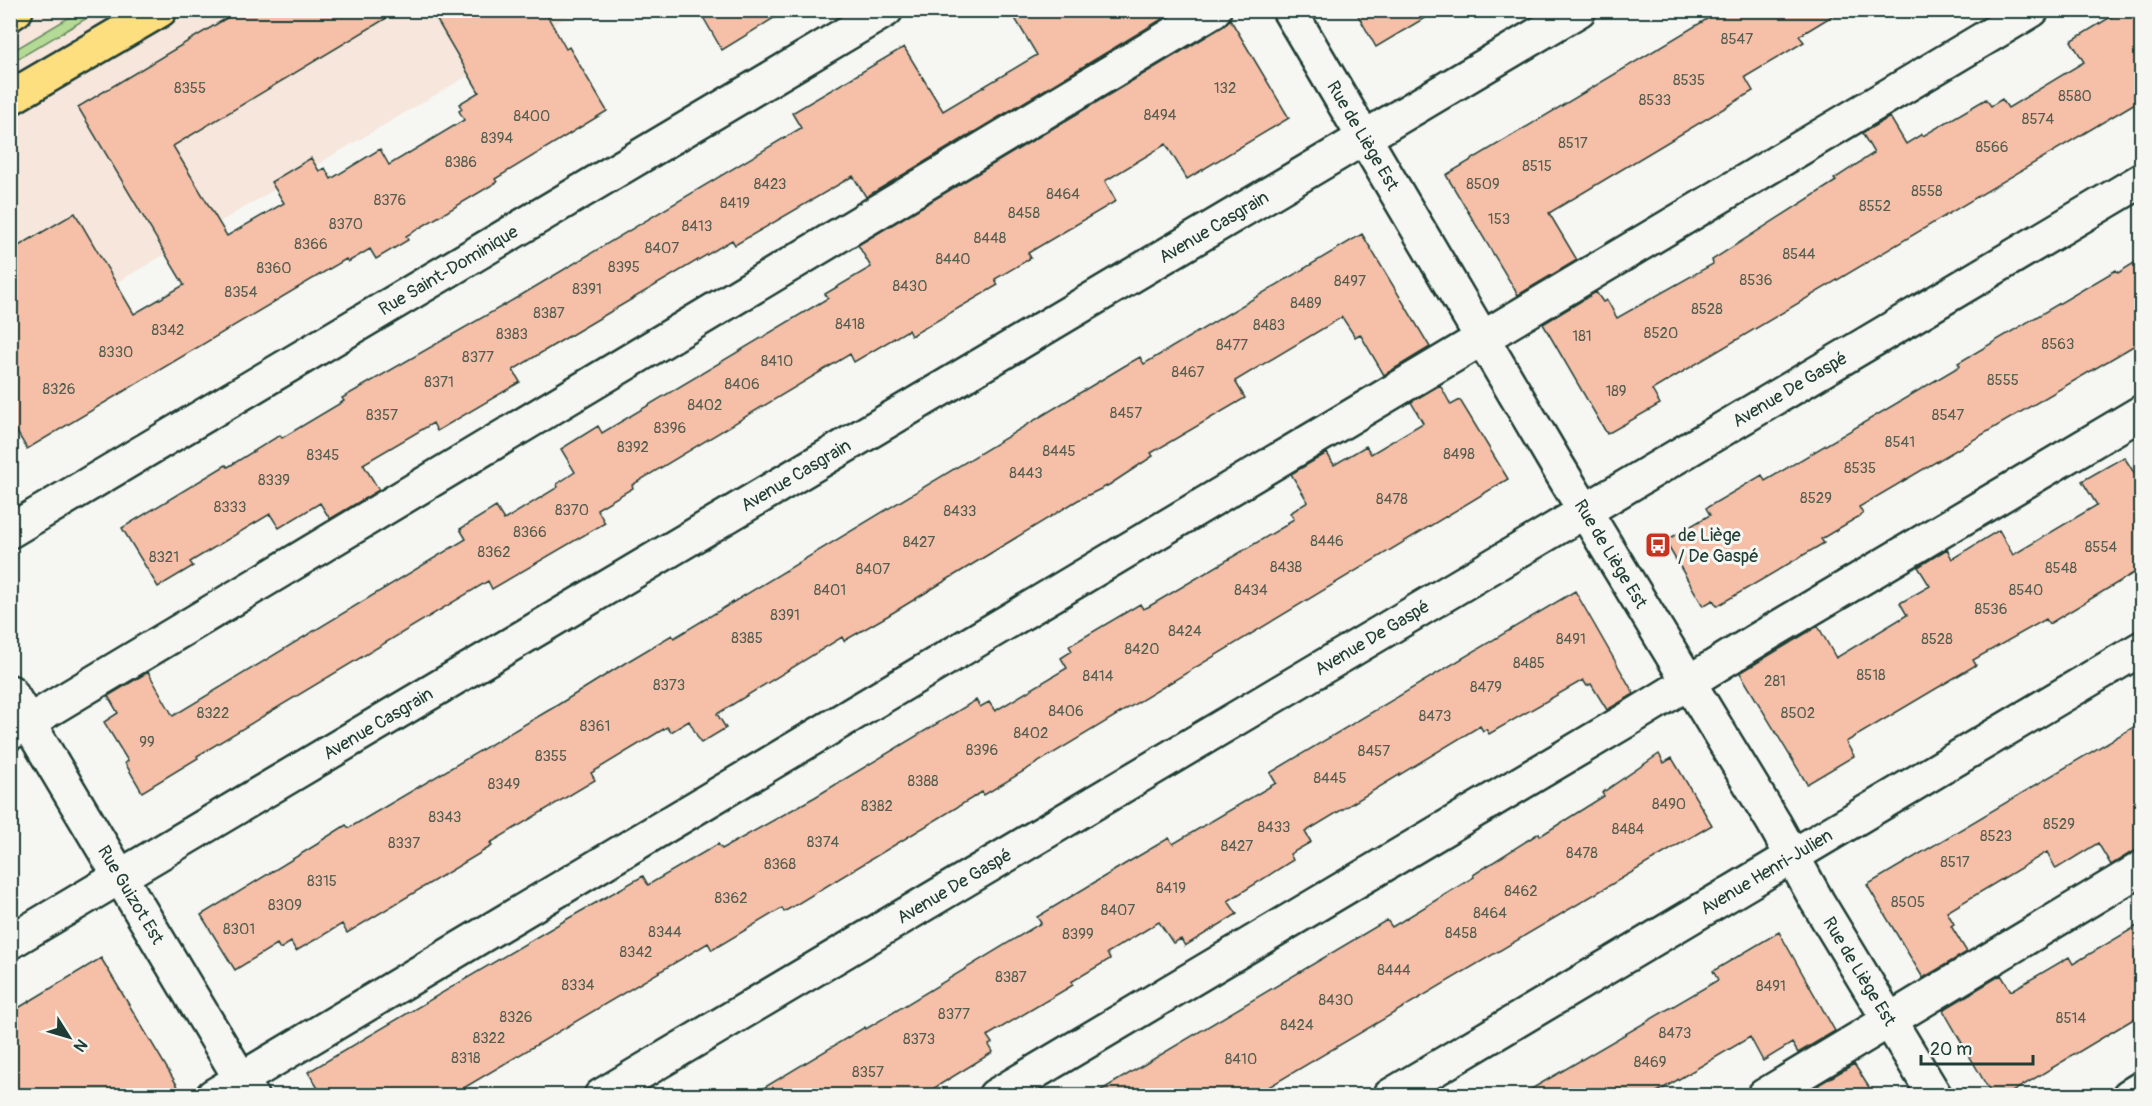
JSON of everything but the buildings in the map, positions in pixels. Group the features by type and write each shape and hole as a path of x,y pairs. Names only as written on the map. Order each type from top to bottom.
{"main road":[{"path":"10,14 16,10"},
{"path":"10,98 160,10"}],"street":[{"name":"Rue Saint-Dominique","path":"10,531 886,10"},
{"path":"20,727 1214,10"},
{"name":"Rue de Liège Est","path":"1289,10 1817,901 1935,1095"},
{"name":"Avenue Casgrain","path":"10,942 1579,10"},
{"path":"213,1095 246,1087 1483,338 2031,10"},
{"name":"Avenue De Gaspé","path":"601,1095 2142,180"},
{"path":"995,1095 1689,682 1769,632 2142,412"},
{"name":"Avenue Henri-Julien","path":"1390,1095 2142,648"},
{"name":"Rue Guizot Est","path":"10,692 20,727 120,876 246,1087"},
{"path":"1764,1095 2142,868"},
{"path":"2129,1095 2142,1088"}],"shaded area":[{"path":"11,10 577,11 11,345"}],"green space":[{"path":"80,11 99,11 11,63 11,52"}],"place":[{"name":"de Liège / De Gaspé","path":"1658,545"}]}
